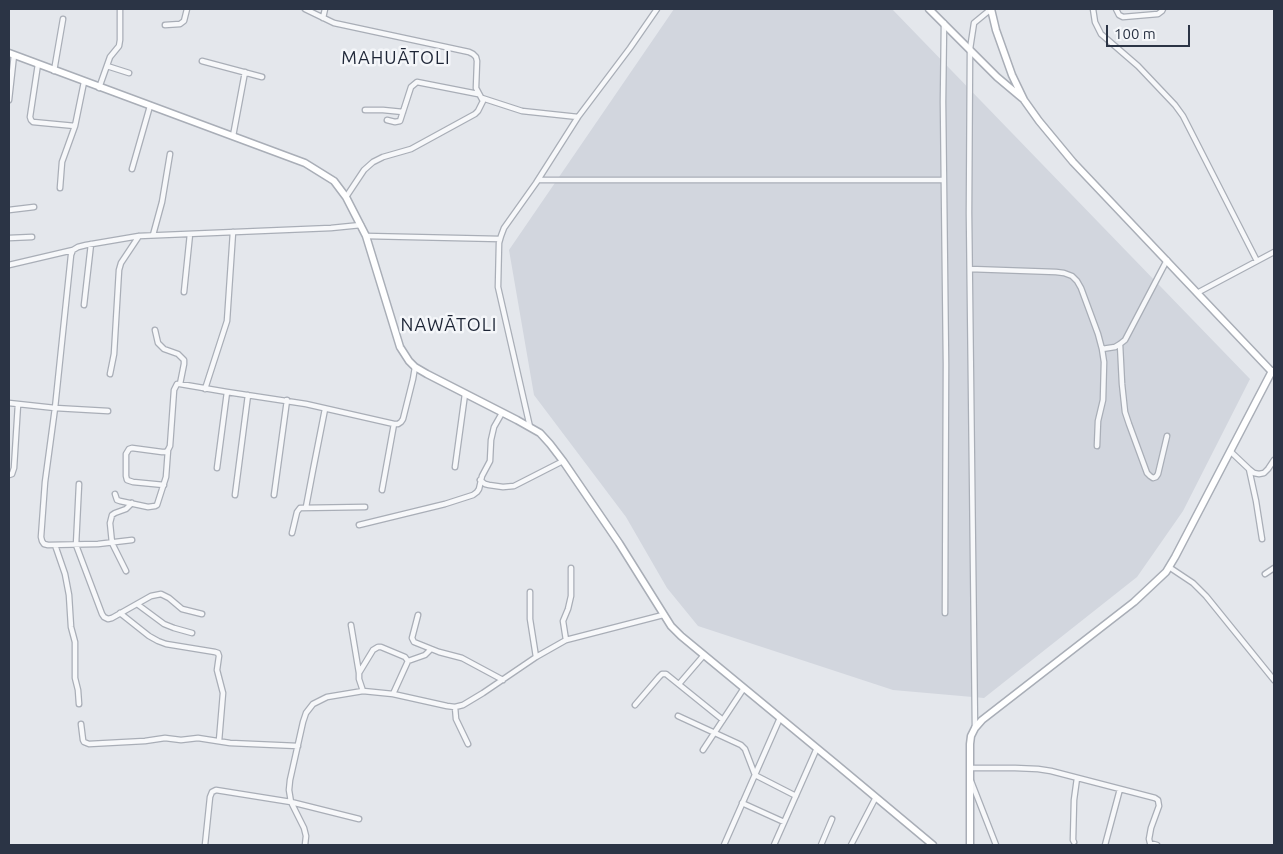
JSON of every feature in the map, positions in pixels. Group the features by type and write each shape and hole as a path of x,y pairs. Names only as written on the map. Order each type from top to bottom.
{"main road":[{"path":"929,9 997,77 1024,100"},
{"path":"970,844 970,744 974,728 1134,602 1169,567 1273,373 1073,162 1039,121 1024,100 1012,75 1002,50 991,9"},
{"path":"12,54 99,88 305,163 334,181 346,197 366,236 400,347 409,361 427,374 540,433 563,461 619,543 671,626 933,845"}],"street":[{"path":"99,88 110,57 119,46 120,9"},
{"path":"165,25 180,24 184,21 188,9"},
{"path":"305,9 334,23 473,54 477,61 476,88 482,104 475,114 411,150 383,157 373,162 364,170 346,197"},
{"path":"323,18 325,9"},
{"path":"530,427 498,287 500,239 504,228 578,118 657,9"},
{"path":"974,728 970,49 974,22 991,9"},
{"path":"1093,9 1095,22 1101,34 1138,66 1176,105 1257,262"},
{"path":"1116,9 1119,15 1123,17 1158,14 1163,9"},
{"path":"54,71 63,19"},
{"path":"944,23 945,613"},
{"path":"9,100 12,54"},
{"path":"202,61 262,77"},
{"path":"38,64 31,120 33,122 75,126"},
{"path":"107,66 129,73"},
{"path":"233,136 245,72"},
{"path":"60,188 62,162 75,126 84,82"},
{"path":"387,120 400,121 411,87 417,82 480,96 522,111 578,118"},
{"path":"132,169 150,106"},
{"path":"365,110 403,112"},
{"path":"153,235 162,202 170,154"},
{"path":"538,180 944,180"},
{"path":"9,210 34,207"},
{"path":"9,265 91,244 139,236 331,228 361,225"},
{"path":"205,389 227,321 233,232"},
{"path":"184,292 190,234"},
{"path":"110,374 114,354 119,270 124,258 139,236"},
{"path":"366,236 500,239"},
{"path":"9,238 32,237"},
{"path":"84,305 91,244"},
{"path":"73,250 41,537 44,544 55,545 112,543 132,540"},
{"path":"1197,293 1274,252"},
{"path":"1102,348 1115,347 1120,344 1130,331 1167,260"},
{"path":"970,268 1064,273 1072,276 1082,288 1098,334 1104,362 1103,400 1098,421 1097,446"},
{"path":"155,330 158,343 164,349 178,354 184,360 180,384"},
{"path":"1120,344 1122,384 1126,412 1147,473 1153,478 1158,474 1167,436"},
{"path":"115,494 117,500 148,506 155,506 157,504 164,485 170,446 174,390 177,384 287,400 394,424 402,422 414,379 415,367"},
{"path":"217,468 227,392"},
{"path":"455,467 465,394"},
{"path":"235,496 248,395"},
{"path":"274,495 287,400"},
{"path":"9,403 108,412"},
{"path":"9,476 14,468 18,404"},
{"path":"306,508 312,470 326,408"},
{"path":"359,525 473,495 479,489 480,480 490,461 494,427 502,413"},
{"path":"382,490 394,424"},
{"path":"164,485 128,480 126,476 126,454 132,448 162,452 168,450"},
{"path":"1230,451 1254,473 1264,473 1273,463"},
{"path":"480,480 489,485 514,486 563,461"},
{"path":"1249,469 1262,539"},
{"path":"79,484 76,545 104,617 108,618 150,596 160,594 169,598 182,609 202,614"},
{"path":"126,570 112,543 110,523 112,515 126,509 132,503"},
{"path":"292,532 300,508 365,507"},
{"path":"55,545 69,595 71,628 75,642 75,678 79,704"},
{"path":"1169,567 1193,583 1206,596 1274,680"},
{"path":"566,640 563,621 570,603 571,568"},
{"path":"1265,574 1274,568"},
{"path":"530,592 530,619 536,657"},
{"path":"136,604 164,624 192,633"},
{"path":"120,613 158,641 218,653 217,670 223,693 219,741"},
{"path":"418,615 412,640 431,649 462,658 503,680"},
{"path":"305,845 306,836 304,828 291,802 289,790 306,713 313,704 327,697 364,691 393,694 455,707 503,680 536,657 566,640 663,615"},
{"path":"351,625 359,679 364,691"},
{"path":"359,673 373,650 378,647 405,657 408,661"},
{"path":"393,694 408,661 425,655 431,649"},
{"path":"680,684 704,655"},
{"path":"635,705 659,677 662,674 666,674 723,720"},
{"path":"704,750 744,688"},
{"path":"455,707 456,719 468,744"},
{"path":"678,716 741,745 745,750 754,775 796,796"},
{"path":"724,845 780,718"},
{"path":"81,724 84,742 89,744 165,738 181,740 198,738 230,743 298,746"},
{"path":"774,845 817,748"},
{"path":"970,768 1038,769 1051,771 1155,798 1158,800 1159,806 1148,843 1157,845"},
{"path":"970,778 996,845"},
{"path":"1074,842 1074,800 1077,778"},
{"path":"1105,845 1120,789"},
{"path":"205,845 210,797 212,792 216,790 291,802 359,819"},
{"path":"851,845 876,797"},
{"path":"742,803 784,822"},
{"path":"821,845 832,819"}],"shaded area":[{"path":"674,9 892,9 1250,379 1183,511 1137,577 984,698 893,690 698,626 667,588 626,517 534,395 509,250"}],"district":[{"name":"MAHUĀTOLI","path":"396,58"},
{"name":"NAWĀTOLI","path":"449,325"}]}
